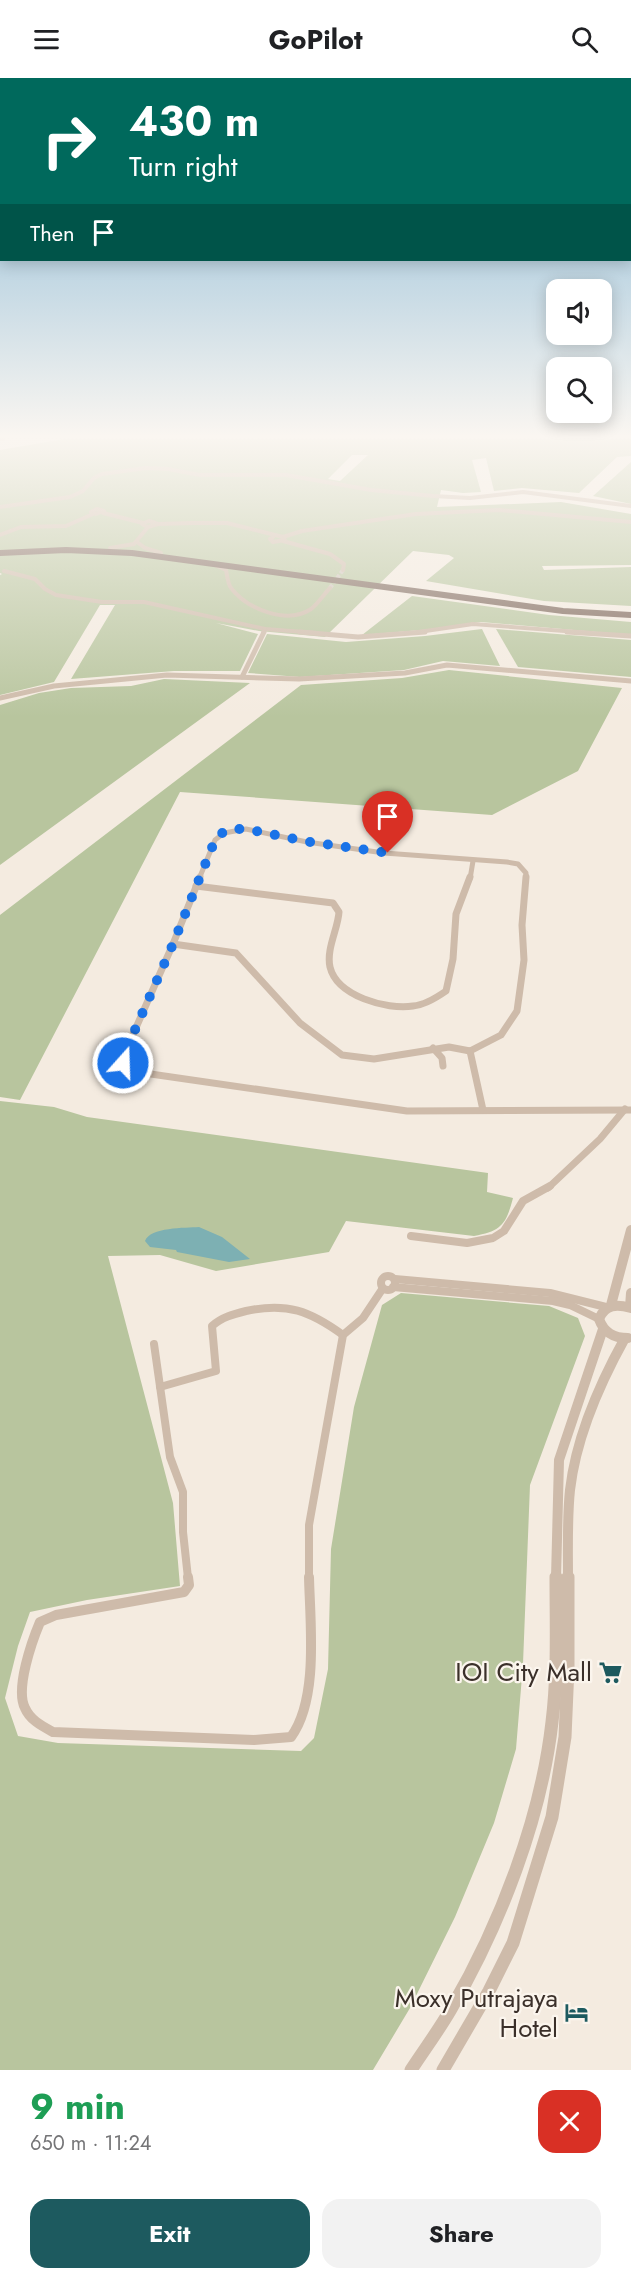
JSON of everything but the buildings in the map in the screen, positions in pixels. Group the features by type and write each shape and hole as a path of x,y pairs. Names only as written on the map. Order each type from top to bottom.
{"main road":[{"path":"0,552 59,547 110,548 512,601 631,613"},
{"path":"0,552 91,550 188,560 563,611 631,613"}],"street":[{"path":"110,548 125,547 138,542 145,532"},
{"path":"263,532 273,537 271,541 300,532"},
{"path":"283,539 334,556 344,564 343,570"},
{"path":"138,542 144,548 161,553"},
{"path":"188,560 225,569 228,585 255,609 279,615 295,614 311,609 330,588"},
{"path":"1,571 35,579 45,589 56,595 95,601 144,602 265,629 358,637 419,633 473,624 498,624 536,630 631,636"},
{"path":"243,677 265,629"},
{"path":"0,698 54,686 167,675 298,679 385,674 426,670 447,665 631,681"},
{"path":"173,944 236,953 300,1023 342,1055 374,1059 433,1048 450,1047 470,1051 501,1035 517,1011 524,960 522,925 526,873 518,864 402,855 304,841 246,829 231,829 220,834 215,840 173,944 123,1057 125,1068 130,1071 407,1111 628,1109"},
{"path":"196,886 333,903 339,912 331,947 330,968 336,977 360,997 381,1004 408,1007 429,1002 446,991 453,959 456,914 470,880 474,861"},
{"path":"433,1048 442,1058 443,1066"},
{"path":"470,1051 483,1110"},
{"path":"411,1236 483,1242 501,1235 512,1224 521,1204 529,1196 540,1194 575,1163 628,1109"},
{"path":"411,2070 451,2010 493,1929 530,1825 543,1777 556,1682 556,1538 559,1460 626,1252 631,1230"},
{"path":"390,1285 550,1293 609,1306 630,1307 631,1293"},
{"path":"390,1285 553,1301 570,1305 601,1324 613,1336 628,1338"},
{"path":"154,1344 170,1457 183,1492 183,1532 188,1589 184,1592 56,1615 40,1622 34,1634 25,1679 23,1704 34,1721 53,1732 254,1740 291,1737 300,1725 305,1708 310,1663 309,1525 343,1335 363,1318 390,1285"},
{"path":"160,1387 216,1371 212,1326 216,1322 237,1314 276,1306 292,1307 322,1320 343,1335"},
{"path":"443,2070 514,1942 548,1832 561,1774 565,1737 570,1650 570,1491 575,1462 592,1413 616,1353 628,1338"}],"green space":[{"path":"0,532 631,532 631,565 542,566 544,570 631,567 631,606 544,601 426,581 454,558 449,555 413,551 325,637 259,631 216,623 258,634 240,671 174,671 71,679 115,605 100,605 54,682 0,695 0,575 2,574 0,573"},
{"path":"412,596 549,615 631,622 631,635 481,622 362,635"},
{"path":"482,629 500,666 443,661 404,670 300,677 248,673 267,634 346,642"},
{"path":"496,629 631,640 631,677 518,667"},
{"path":"449,670 622,688 578,771 492,815 180,792 20,1100 0,1097 0,915 301,685 402,678"},
{"path":"164,679 250,683 0,865 0,705 39,693 71,688 131,686"},
{"path":"0,1101 54,1107 87,1117 488,1173 487,1192 513,1198 508,1215 501,1225 490,1232 474,1236 346,1221 329,1252 216,1271 160,1255 108,1256 173,1503 180,1586 87,1600 30,1612 18,1646 5,1698 18,1736 58,1743 301,1751 314,1738 328,1669 331,1549 354,1407 382,1305 401,1293 549,1306 578,1318 585,1336 530,1485 523,1664 516,1749 494,1823 455,1917 410,2008 373,2070 0,2070"}],"water":[{"path":"199,1227 222,1237 250,1259 229,1262 176,1250 150,1247 145,1241 148,1236 161,1231"}],"tunnel":[{"path":"330,588 343,570"}],"place":[{"name":"IOI City Mall","path":"610,1672"},
{"name":"Moxy Putrajaya Hotel","path":"576,2013"}],"route":[{"path":"123,1063 123,1057 173,944 215,840 220,834 231,829 246,829 310,842 388,853"}]}
